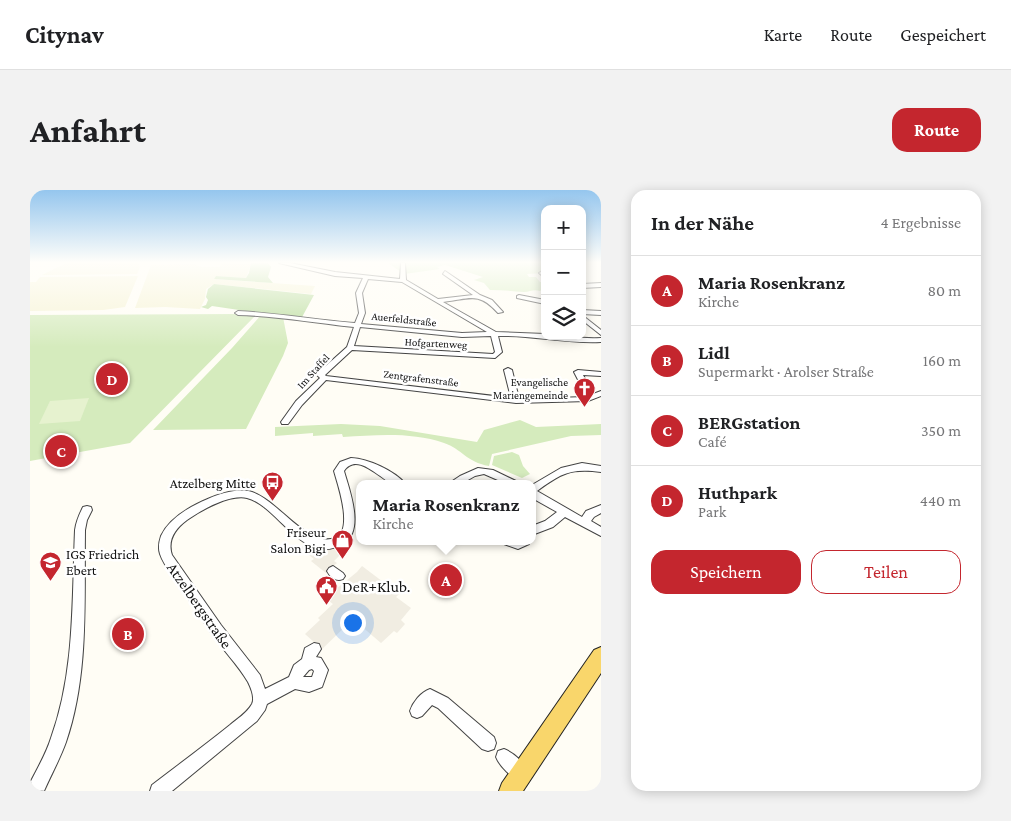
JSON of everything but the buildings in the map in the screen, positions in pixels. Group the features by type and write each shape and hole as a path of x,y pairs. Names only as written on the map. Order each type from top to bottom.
{"main road":[{"path":"516,782 601,656"}],"street":[{"name":"Im Staffel","path":"285,422 299,403 324,378 321,375 350,348 362,313 360,291"},
{"path":"420,291 494,334"},
{"path":"471,291 490,301 500,312"},
{"path":"436,301 478,296"},
{"path":"519,297 541,301"},
{"path":"586,312 601,313"},
{"name":"Auerfeldstraße","path":"238,313 266,314 312,321 462,335 541,336"},
{"path":"586,320 601,333"},
{"name":"Hofgartenweg","path":"350,348 495,356 499,352 494,334"},
{"name":"Auerfeldstraße","path":"576,340 601,340"},
{"path":"508,370 516,401"},
{"path":"592,398 578,372 601,374"},
{"name":"Zentgrafenstraße","path":"324,378 516,401 592,398 601,393"},
{"name":"Atzelbergstraße","path":"260,700 258,685 216,629 167,557 164,547 168,532 177,522 188,515 224,497 244,494 264,502 305,537 316,543 333,543 345,538 350,527 339,471 341,466 350,462 362,462 393,480"},
{"path":"536,489 556,474 568,469 587,466 600,469"},
{"path":"461,480 478,470 490,472 507,480"},
{"path":"536,494 601,532"},
{"path":"584,522 594,512 601,509"},
{"path":"34,791 58,742 67,711 76,663 80,530 87,510"},
{"path":"536,529 549,524 565,511"},
{"path":"158,791 242,725 256,710 260,700 294,682 302,665 311,655 321,670 317,682 309,685 294,682"},
{"path":"417,711 430,696 443,703 488,742"},
{"path":"504,757 516,782"}],"shaded area":[{"path":"30,291 132,291 125,307 103,310 30,311"},
{"path":"141,291 206,291 205,299 200,309 135,308"},
{"path":"282,291 312,291 311,294"},
{"path":"311,540 333,543 343,552 334,561 337,563 326,573 311,561 314,559 300,548"},
{"path":"362,566 399,594 396,597 411,608 401,620 405,624 397,633 394,631 381,643 353,619 318,653 311,646 314,642 305,634 333,604 325,598"}],"green space":[{"path":"207,291 278,291 314,295 301,319 212,306 208,309 201,307 206,305 208,300 206,297"},
{"path":"257,314 130,443 30,461 30,315"},
{"path":"261,315 283,317 288,343 246,429 153,430 232,348"},
{"path":"89,398 80,421 39,424 50,401"},
{"path":"520,420 536,427 601,424 601,435 571,436 492,454 489,466 469,459 444,443 420,437 394,435 343,437 342,434 313,436 313,433 275,436 275,427 341,424 380,426 477,442 484,430"},
{"path":"512,452 519,455 523,466 530,474 522,478 492,465 494,456"}],"place":[{"name":"Huthpark","path":"112,379"},
{"name":"Evangelische Mariengemeinde","path":"584,407"},
{"name":"BERGstation","path":"61,451"},
{"name":"Atzelberg Mitte","path":"272,502"},
{"name":"Friseur Salon Bigi","path":"342,559"},
{"name":"Maria Rosenkranz","path":"446,580"},
{"name":"IGS Friedrich Ebert","path":"50,581"},
{"name":"DeR+Klub.","path":"326,605"},
{"name":"Lidl","path":"128,634"}]}
